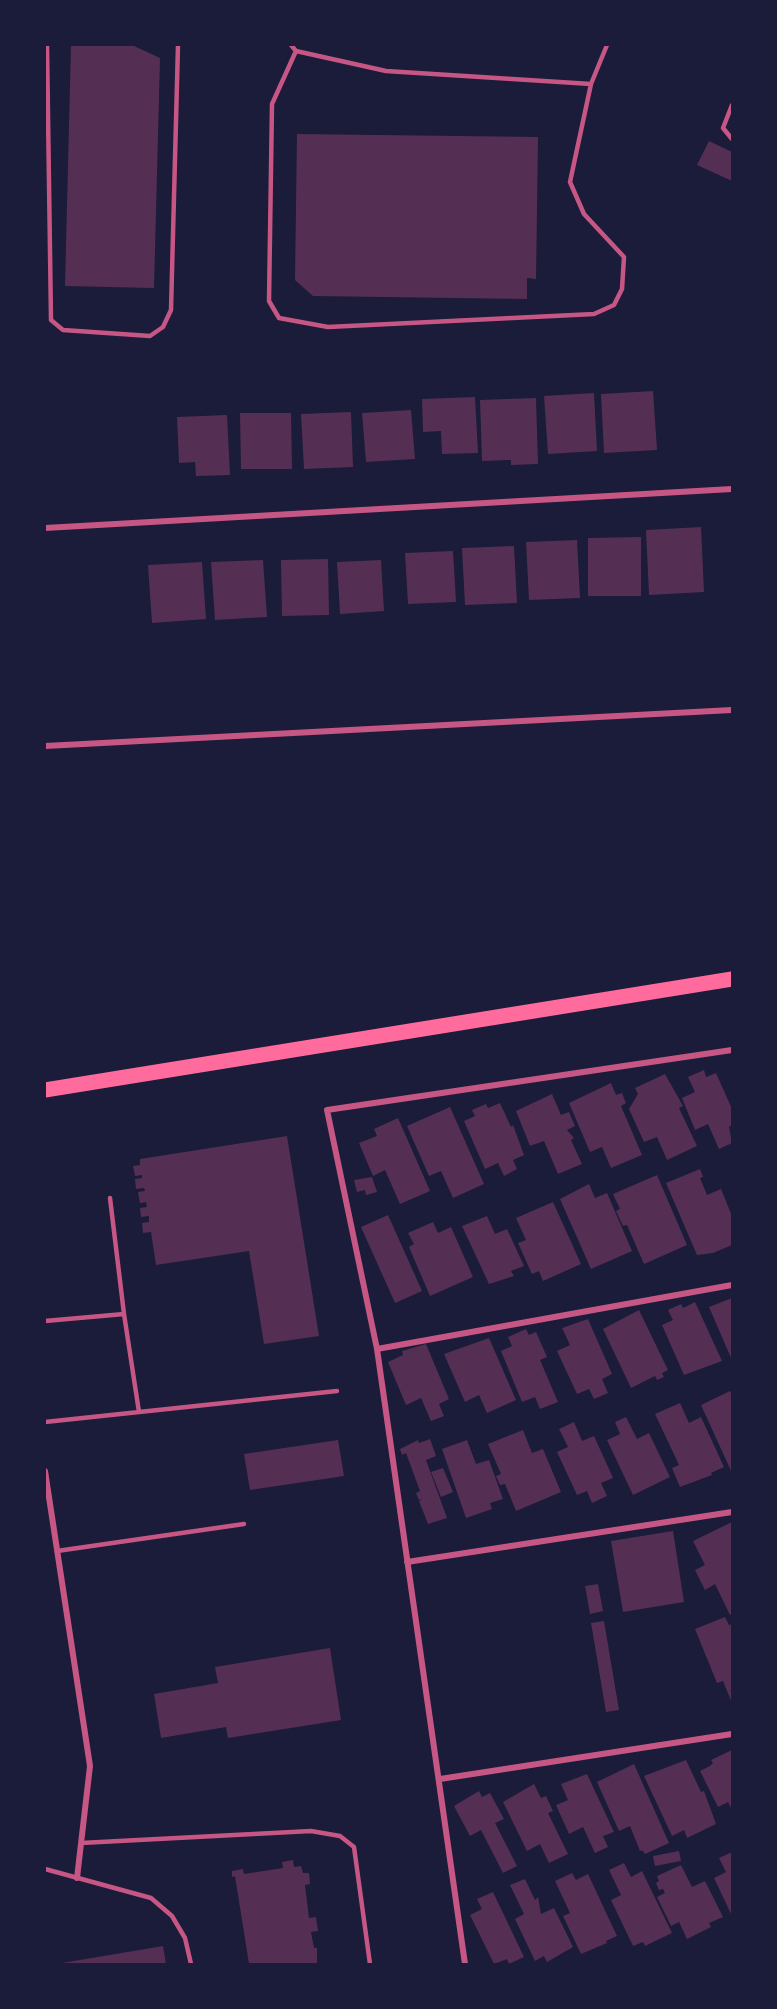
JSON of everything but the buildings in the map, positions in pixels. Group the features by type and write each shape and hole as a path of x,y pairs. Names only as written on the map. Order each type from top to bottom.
{"main road":[{"path":"45,1090 732,979"}],"street":[{"path":"45,528 732,489"},
{"path":"45,746 732,710"},
{"path":"465,1964 377,1349 327,1110 732,1050"},
{"path":"377,1349 732,1285"},
{"path":"45,1471 90,1766 77,1878"},
{"path":"407,1562 732,1512"},
{"path":"440,1779 732,1734"}],"lane":[{"path":"47,45 51,320 63,330 150,336 163,327 171,310 178,45"},
{"path":"291,45 296,51 386,71 591,84"},
{"path":"296,51 272,104 269,301 279,318 328,327 594,314 614,305 622,289 624,257 584,214 570,182 591,84 607,45"},
{"path":"732,105 723,128 732,139"},
{"path":"110,1198 139,1412"},
{"path":"45,1321 124,1314"},
{"path":"45,1422 337,1391"},
{"path":"57,1551 244,1524"},
{"path":"81,1843 311,1832 339,1836 354,1847 370,1964"},
{"path":"45,1869 151,1899 172,1916 185,1938 191,1964"}]}
